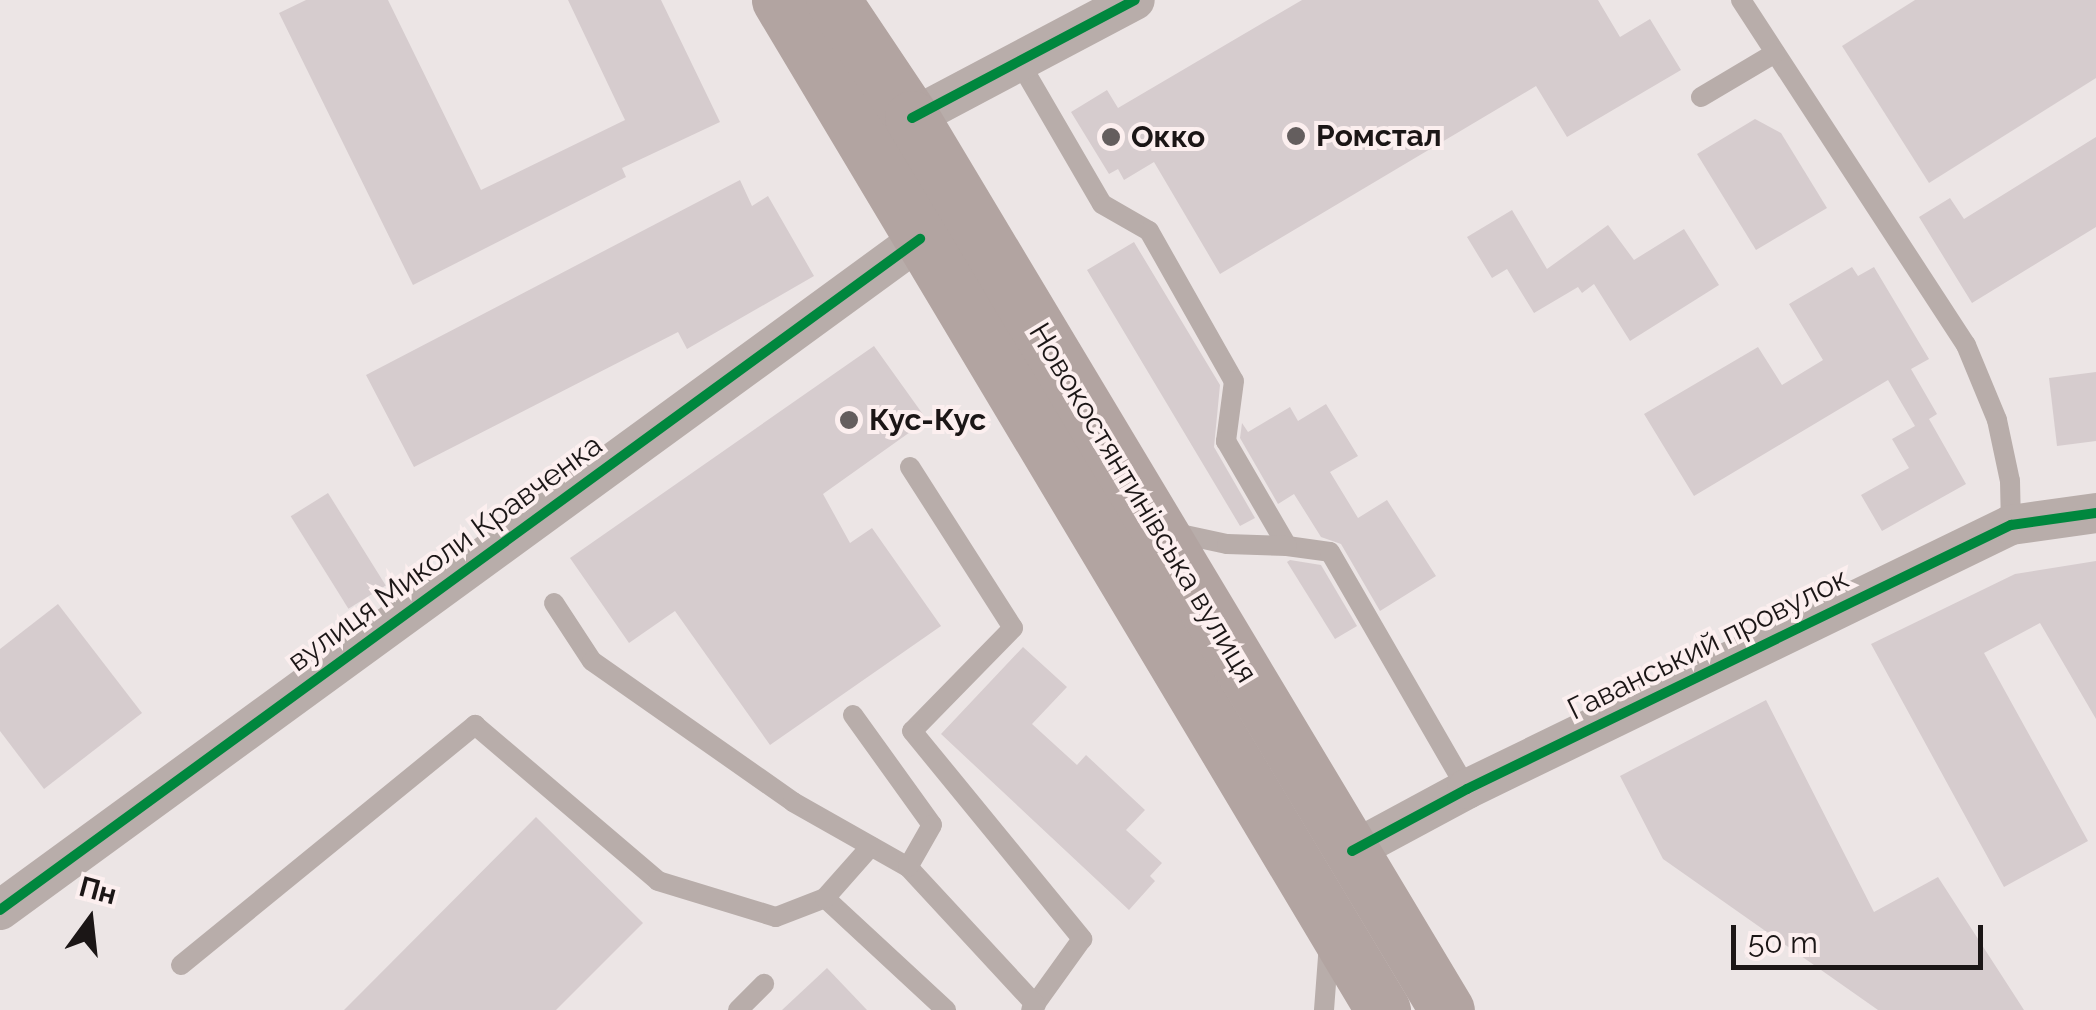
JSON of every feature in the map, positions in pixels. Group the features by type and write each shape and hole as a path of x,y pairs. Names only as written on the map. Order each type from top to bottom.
{"main road":[{"path":"743,0 802,76 841,107"},
{"name":"Новокостянтинівська вулиця","path":"779,0 1383,1010"},
{"name":"Новокостянтинівська вулиця","path":"833,0 912,118 1446,1010"},
{"path":"860,0 882,70"}],"street":[{"path":"912,118 1135,0"},
{"name":"вулиця Миколи Кравченка","path":"0,910 920,238"},
{"name":"Гаванський провулок","path":"1352,852 1466,789 2011,525 2096,513"}],"lane":[{"path":"1741,0 1966,346 1997,420 2010,481 2011,525"},
{"path":"1701,97 1775,53"},
{"path":"1020,63 1102,204 1148,231 1234,380 1226,441 1288,546"},
{"path":"554,603 592,661 793,802 908,867 1033,1008 1082,939 912,730 1012,628 910,467"},
{"path":"1159,528 1227,544 1330,552 1466,789"},
{"path":"853,715 932,826 908,867"},
{"path":"182,966 475,725 658,881 776,917 826,898 872,846"},
{"path":"826,898 946,1010"},
{"path":"1324,1010 1330,922"},
{"path":"738,1010 764,984"}],"building":[{"path":"306,0 388,0 481,190 625,120 568,0 661,0 720,122 622,168 626,177 413,285 279,13"},
{"name":"Ромстал","path":"1302,0 1598,0 1620,37 1650,19 1681,70 1567,137 1536,86 1220,274 1154,162 1124,180 1118,169 1109,174 1071,112 1107,90 1118,108"},
{"path":"1915,0 2096,0 2096,78 1929,183 1842,46"},
{"path":"1755,119 1781,133 1827,208 1756,250 1697,154"},
{"path":"2096,137 2096,227 1972,303 1919,217 1950,198 1964,219"},
{"path":"740,180 752,206 768,196 814,276 687,349 678,332 414,467 366,375"},
{"path":"1512,210 1547,269 1608,225 1634,260 1684,229 1719,285 1630,341 1594,284 1582,293 1578,287 1534,313 1507,269 1492,278 1467,237"},
{"path":"1134,242 1220,385 1214,447 1255,518 1240,526 1087,270"},
{"path":"1852,267 1858,276 1874,267 1929,359 1911,369 1937,414 1929,419 1966,484 1882,531 1861,495 1909,468 1892,439 1915,426 1888,380 1694,496 1644,414 1758,347 1782,385 1823,360 1789,304"},
{"path":"874,346 927,420 823,494 850,543 872,528 941,626 770,745 675,611 629,643 570,558"},
{"path":"2096,372 2096,441 2057,446 2049,378"},
{"path":"1326,404 1358,456 1330,472 1358,518 1387,500 1436,576 1380,611 1341,544 1321,537 1294,494 1278,504 1240,438 1242,423 1248,432 1290,407 1298,421"},
{"path":"328,493 386,585 348,609 291,516"},
{"path":"2096,561 2096,719 2040,623 1984,653 2088,841 2004,887 1871,644 2015,574"},
{"path":"1287,562 1321,565 1357,626 1335,639"},
{"path":"58,604 142,713 44,789 0,731 0,649"},
{"path":"1023,647 1067,687 1032,724 1077,765 1086,755 1145,810 1126,830 1162,863 1150,876 1155,881 1129,910 941,734"},
{"path":"1766,700 1874,912 1938,877 2024,1010 1878,1010 1663,859 1620,776"},
{"path":"536,817 643,923 556,1010 344,1010"},
{"path":"827,968 867,1010 782,1010"}],"cycle path":[{"path":"912,118 1135,0"},
{"path":"0,910 920,239"},
{"path":"1352,851 1467,789 2011,525 2096,513"}],"place":[{"name":"Ромстал","path":"1296,136"},
{"name":"Окко","path":"1111,137"},
{"name":"Кус-Кус","path":"849,420"}]}
